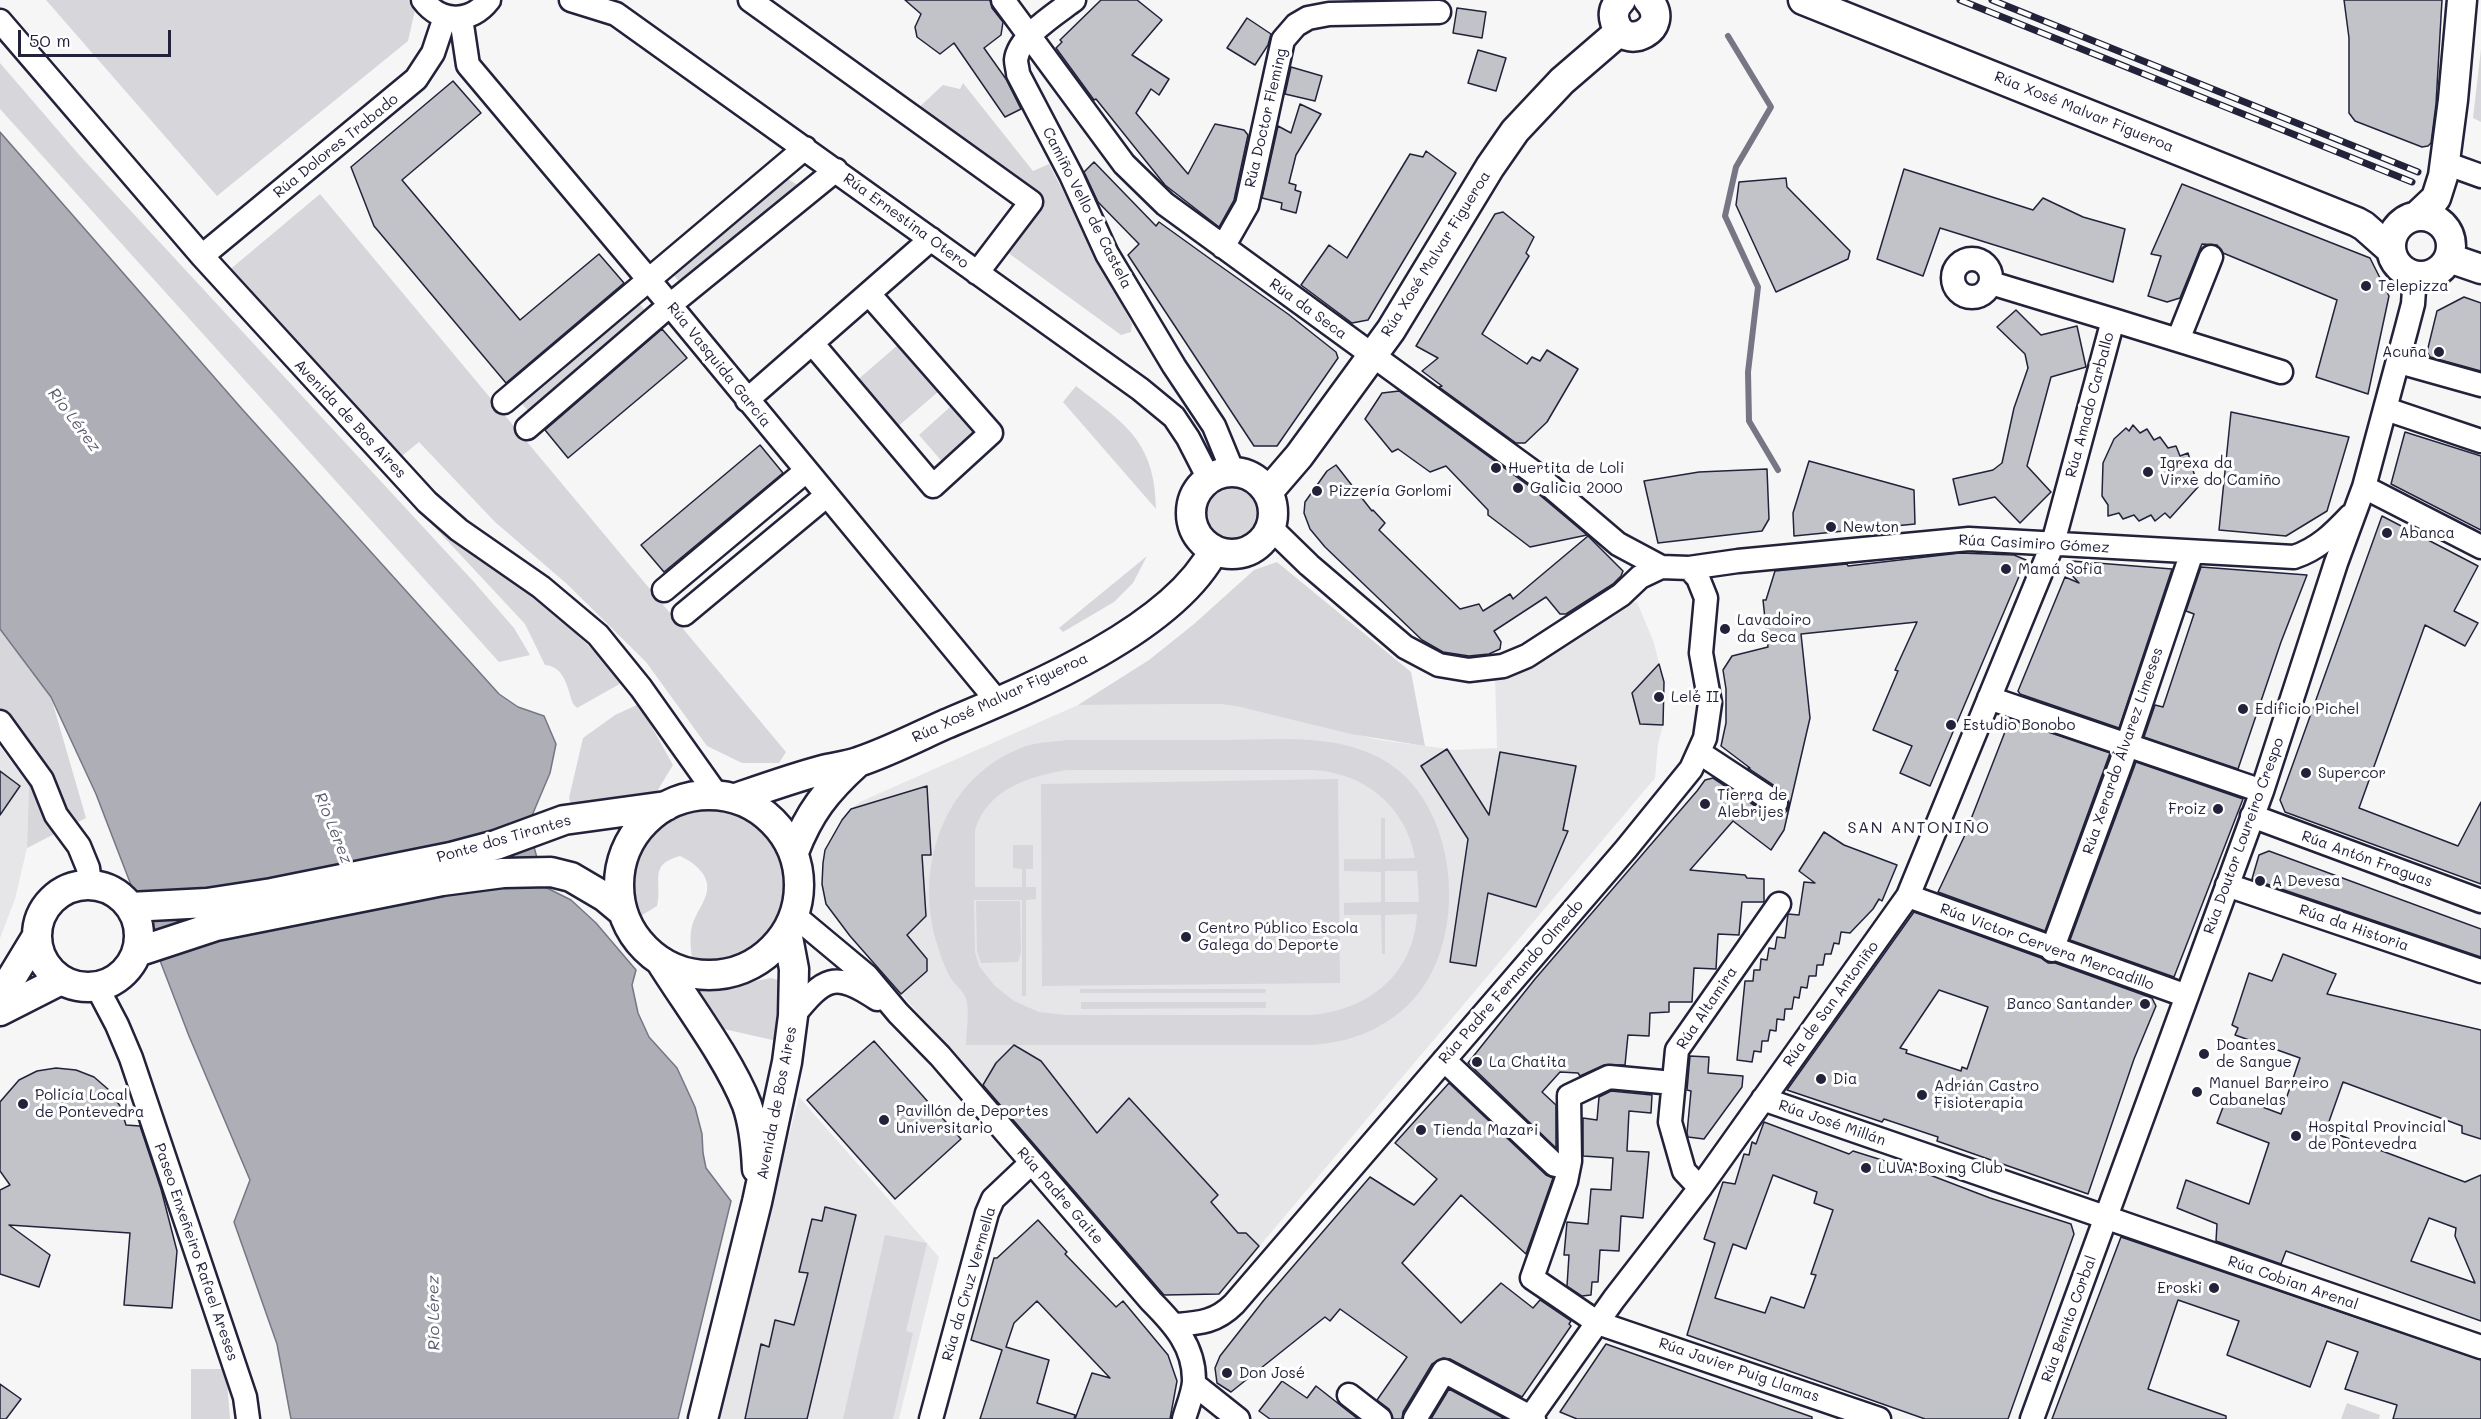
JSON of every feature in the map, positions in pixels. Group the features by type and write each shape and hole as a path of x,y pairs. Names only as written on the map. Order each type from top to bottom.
{"main road":[{"path":"1621,0 1614,15 1614,21 1620,31 1626,35 1639,36 1650,29 1658,6"},
{"name":"Rúa Xosé Malvar Figueroa","path":"1803,0 2364,226 2390,249"},
{"path":"2409,219 2435,219 2448,231 2451,249 2449,258 2436,273 2415,276 2398,267 2390,249 2392,238 2409,219 2436,198 2440,189 2453,100 2462,0"},
{"name":"Rúa Xosé Malvar Figueroa","path":"1268,492 1299,456 1390,330 1490,167 1515,131 1556,87 1620,31"},
{"name":"Rúa Xosé Malvar Figueroa","path":"2364,226 2409,219"},
{"path":"2449,258 2481,269"},
{"path":"1221,475 1256,479 1268,492 1273,505 1271,528 1266,538 1248,552 1225,554 1214,550 1196,533 1192,522 1194,498 1200,487 1221,475"},
{"name":"Rúa Xosé Malvar Figueroa","path":"726,796 857,763 1069,669 1167,605 1207,564 1214,550"},
{"name":"Rúa Xosé Malvar Figueroa","path":"794,852 803,828 819,801 857,763"},
{"path":"699,795 726,796 754,806 770,817 782,832 794,852 799,874 799,897 791,924 772,951 753,965 730,974 707,976 683,972 661,962 644,949 631,932 622,912 619,887 621,863 631,840 646,820 666,806 699,795"},
{"name":"Ponte dos Tirantes","path":"130,907 207,903 272,893 496,845 564,820 666,806"},
{"name":"Ponte dos Tirantes","path":"137,952 216,926 442,881 502,873 551,872 571,878 605,897 622,912"},
{"path":"90,884 120,895 130,907 139,928 137,952 122,975 110,983 97,987 72,986 48,969 39,953 37,936 39,920 47,905 59,893 74,886 90,884"},
{"name":"Avenida de Bos Aires","path":"703,1419 778,1113 793,1016 794,969 791,924"},
{"path":"0,997 37,936"},
{"name":"Avenida de Bos Aires","path":"661,962 734,1078 747,1106 756,1153 757,1202"},
{"path":"0,1011 61,980"}],"street":[{"path":"423,0 433,11 453,18 472,15 489,0"},
{"name":"Rúa Ernestina Otero","path":"571,0 616,14 1159,403 1174,417 1188,438 1221,475"},
{"path":"750,0 1031,202 977,273"},
{"name":"Rúa da Seca","path":"1003,0 1124,164 1165,204 1537,475 1618,543 1661,567"},
{"path":"1030,35 1074,0"},
{"name":"Rúa Doctor Fleming","path":"1224,247 1246,205 1283,40 1296,25 1308,18 1329,14 1439,12"},
{"name":"Rúa Dolores Trabado","path":"202,256 416,79 453,18"},
{"name":"Rúa Vasquida García","path":"453,18 468,65 998,702"},
{"name":"Avenida de Bos Aires","path":"0,21 202,256 427,502 459,530 541,587 598,635 726,796"},
{"name":"Camiño Vello de Castela","path":"1030,35 1016,60 1018,74 1071,175 1107,254 1174,366 1214,426 1221,475"},
{"path":"504,402 806,148"},
{"path":"2445,163 2481,176"},
{"path":"527,428 670,305 836,170"},
{"path":"747,400 930,239"},
{"path":"2178,340 2211,256"},
{"name":"Rúa Doutor Loureiro Crespo","path":"2106,1219 2262,791 2336,563 2364,487 2399,362 2413,304 2415,276"},
{"name":"Rúa Amado Carballo","path":"1991,283 2113,320 2053,543"},
{"path":"812,343 933,486 991,432 869,294"},
{"path":"2113,320 2281,372"},
{"path":"2399,362 2481,385"},
{"path":"1159,403 1172,390 1174,366"},
{"path":"2386,409 2481,441"},
{"path":"664,590 806,471"},
{"path":"2364,487 2481,547"},
{"path":"684,614 826,496"},
{"name":"Rúa Casimiro Gómez","path":"1661,567 1689,568 1941,540 1991,540 2294,557 2310,551 2325,541 2356,510"},
{"path":"1271,528 1309,565 1405,647 1439,665 1469,670 1503,666 1527,656 1621,595 1640,577 1661,567"},
{"name":"Rúa de San Antoniño","path":"1531,1419 1614,1299 1700,1188 1908,896 2053,543"},
{"name":"Rúa Xerardo Álvarez Limeses","path":"2052,950 2128,743 2192,552"},
{"name":"Rúa Padre Fernando Olmedo","path":"1176,1325 1206,1322 1224,1315 1626,849 1691,769 1700,753 1709,721 1710,703 1701,653 1706,598 1698,578 1689,568"},
{"path":"1989,698 2128,743 2262,791"},
{"path":"0,722 42,780 56,815 79,846 88,867 90,884"},
{"path":"1700,753 1776,802"},
{"name":"Rúa Antón Fraguas","path":"2252,816 2481,901"},
{"name":"Rúa da Historia","path":"2227,885 2481,971"},
{"name":"Rúa Victor Cervera Mercadillo","path":"1908,896 2052,950 2187,996"},
{"name":"Rúa Altamira","path":"1700,1188 1684,1171 1670,1122 1677,1050 1779,904"},
{"name":"Rúa Padre Gaite","path":"791,924 867,976 898,1013 940,1056 1151,1301 1176,1325"},
{"name":"Rúa Padre Gaite","path":"793,1016 810,995 825,983 838,981 856,985 898,1013"},
{"name":"Paseo Enxeñeiro Rafael Areses","path":"97,987 131,1058 245,1397 248,1419"},
{"path":"1444,1060 1555,1165"},
{"name":"Rúa Javier Puig Llamas","path":"1673,1083 1609,1077 1569,1096 1570,1161 1566,1181 1532,1278 1598,1323 1879,1419"},
{"name":"Rúa José Millán","path":"1763,1099 2106,1219"},
{"name":"Rúa da Cruz Vermella","path":"931,1419 987,1213 993,1199 1031,1163"},
{"name":"Rúa Cobian Arenal","path":"2106,1219 2481,1347"},
{"name":"Rúa Benito Corbal","path":"2032,1419 2106,1219"},
{"path":"1176,1325 1188,1349 1194,1384 1184,1419"},
{"path":"1415,1419 1444,1371 1531,1419"},
{"path":"1194,1384 1238,1419"},
{"path":"1349,1395 1380,1419"}],"shaded area":[{"path":"46,0 408,0 415,10 408,41 217,196"},
{"path":"2481,49 2481,122 2473,118"},
{"path":"0,63 81,157 474,582 514,628 530,655 499,662 0,109"},
{"path":"963,83 1033,171 1049,164 1132,324 1131,332 1121,335 1007,252 1039,200 915,111 943,85 960,89"},
{"path":"785,177 802,188 683,286 670,271"},
{"path":"320,194 786,752 779,763 742,763 707,746 646,662 567,584 495,522 419,442 402,456 227,272"},
{"path":"636,300 650,316 532,415 518,399"},
{"path":"899,344 939,391 895,429 855,382"},
{"path":"1076,386 1123,424 1134,436 1150,466 1156,509 1063,402"},
{"path":"950,407 978,439 945,465 919,435"},
{"path":"1227,485 1237,485 1247,489 1255,497 1259,512 1255,527 1247,535 1237,539 1227,539 1217,535 1209,527 1205,517 1205,507 1209,497 1217,489"},
{"path":"427,519 548,607 625,681 577,708 573,704 561,674 545,665 525,624"},
{"path":"1147,556 1133,583 1114,602 1063,632 1059,628"},
{"path":"1277,562 1411,672 1425,746 1351,734 1221,704 1078,705 1149,660 1194,624 1254,570"},
{"name":"Centro Público Escola Galega do Deporte","path":"1621,601 1637,602 1654,643 1664,682 1663,725 1658,744 1655,778 1219,1294 1160,1295 826,905 822,884 825,850 851,809 860,802 1078,705 1221,704 1380,740 1455,750 1497,748 1495,676"},
{"path":"0,629 51,697 86,818 27,848 29,784 0,740"},
{"path":"639,704 673,765 656,793 573,810 569,798 583,738 615,715"},
{"path":"1302,739 1341,744 1378,757 1406,777 1427,805 1441,838 1448,874 1448,912 1442,948 1427,980 1406,1007 1385,1023 1351,1038 1326,1044 966,1045 968,1016 966,999 945,966 931,917 929,886 933,856 942,828 955,802 974,779 998,760 1026,746 1067,740","holes":["1067,770 1312,770 1331,772 1365,785 1392,808 1410,839 1415,858 1385,859 1385,818 1381,818 1381,859 1344,859 1344,871 1381,872 1381,902 1344,903 1344,915 1381,915 1382,954 1385,954 1385,915 1417,914 1414,935 1407,954 1385,985 1369,997 1352,1006 1311,1015 1067,1015 1039,1012 1014,1001 995,986 979,966 975,952 974,900 1022,900 1022,996 1026,996 1026,900 1036,899 1036,887 1026,887 1026,869 1033,869 1033,845 1013,845 1013,868 1022,869 1022,887 975,887 975,830 989,804 1012,787 1039,776","1385,871 1417,871 1419,902 1385,902"]},
{"path":"0,747 29,784 27,848 15,899 0,938"},
{"path":"1338,779 1340,983 1042,986 1041,784"},
{"path":"710,808 749,817 768,832 783,860 787,882 785,903 778,921 767,937 753,949 735,958 715,963 693,964 691,931 707,891 706,879 700,869 680,856 663,864 658,875 657,906 639,917 634,896 633,877 637,859 645,843 656,829 671,819 689,812"},
{"path":"976,901 1020,901 1021,952 1018,962 981,963 977,951"},
{"path":"771,978 782,981 777,1041 715,1027 686,984 716,989"},
{"path":"1080,989 1266,989 1265,993 1080,993"},
{"path":"1081,1002 1266,1002 1266,1008 1081,1009"},
{"path":"799,1097 939,1257 899,1419 716,1419"},
{"path":"885,1235 927,1243 906,1331 913,1333 893,1419 843,1419"},
{"path":"191,1369 226,1369 230,1419 191,1419"},
{"path":"2347,1403 2380,1415 2379,1419 2341,1419"}],"water":[{"name":"Río Lérez","path":"0,132 242,409 499,694 518,707 544,716 556,744 550,773 528,825 545,887 571,900 596,923 636,970 632,985 638,1013 649,1037 677,1068 695,1107 702,1134 706,1168 731,1201 678,1419 291,1419 277,1344 234,1222 250,1180 189,1036 96,794 51,697 0,629"}],"building":[{"path":"905,0 990,0 992,8 1003,22 1001,35 984,48 1006,79 1021,109 1005,117 954,43 940,54 917,37 915,27 921,14"},
{"path":"1101,0 1137,0 1162,20 1132,55 1169,79 1159,95 1151,89 1136,113 1188,174 1215,124 1244,130 1248,135 1234,200 1219,227 1165,185 1096,99 1094,100 1056,48 1062,42 1060,40"},
{"path":"2344,0 2442,0 2436,104 2431,143 2428,146 2422,147 2355,121 2349,113 2349,38"},
{"path":"1457,8 1486,12 1482,38 1453,33"},
{"path":"1247,18 1271,34 1268,45 1255,65 1227,48"},
{"path":"1478,50 1506,58 1496,91 1468,83"},
{"path":"1291,67 1322,76 1315,101 1285,94"},
{"path":"453,81 481,113 402,180 520,320 599,254 624,283 506,383 374,226 351,167"},
{"path":"1300,104 1321,114 1296,155 1289,183 1296,185 1295,190 1301,192 1296,213 1281,209 1282,203 1262,198 1278,126 1291,133"},
{"path":"1426,151 1456,173 1368,320 1352,323 1301,285 1329,245 1347,258 1410,154 1423,157"},
{"path":"1094,162 1156,226 1159,222 1288,314 1336,352 1338,358 1277,446 1254,446 1128,255 1139,244 1098,202 1084,172"},
{"path":"1904,169 2033,210 2043,198 2083,217 2125,229 2113,282 1940,228 1923,276 1877,259"},
{"path":"1786,178 1787,187 1850,251 1848,259 1776,292 1736,205 1739,182"},
{"path":"2182,184 2370,258 2389,296 2368,394 2316,377 2337,300 2223,253 2217,245 2202,244 2180,298 2167,302 2148,296 2161,256 2151,254"},
{"path":"1503,212 1534,237 1526,253 1529,256 1482,334 1527,364 1532,357 1540,361 1547,350 1578,369 1547,422 1525,443 1516,443 1439,387 1442,386 1422,371 1438,358 1416,346 1495,214"},
{"path":"2464,297 2481,303 2481,371 2430,357 2427,352 2437,311"},
{"path":"2016,310 2041,335 2077,326 2086,367 2051,377 2027,466 2051,492 2020,523 1995,497 1959,505 1953,479 1993,470 2002,463 2014,408 2028,368 2025,354 1997,327"},
{"path":"662,329 687,358 568,458 545,430"},
{"path":"1399,391 1529,486 1587,535 1530,547 1488,515 1488,510 1446,466 1430,472 1398,449 1392,452 1365,419 1382,393"},
{"path":"2231,412 2349,437 2327,511 2286,536 2219,530"},
{"name":"Igrexa da Virxe do Camiño","path":"2133,425 2140,433 2147,429 2154,440 2160,437 2168,448 2176,446 2180,456 2188,453 2198,487 2170,518 2165,513 2155,521 2151,515 2139,521 2134,515 2123,519 2119,513 2108,516 2108,505 2102,496 2103,463 2114,439 2126,428 2129,431"},
{"path":"2405,432 2481,456 2481,530 2391,484"},
{"path":"760,445 783,473 664,572 641,545"},
{"path":"1809,461 1914,490 1915,524 1794,536 1793,513"},
{"path":"1336,465 1372,511 1385,523 1379,530 1460,609 1479,604 1483,611 1510,594 1513,599 1588,536 1623,571 1613,584 1566,614 1560,614 1546,597 1494,631 1501,642 1500,649 1489,654 1469,656 1443,652 1422,640 1325,547 1310,529 1304,513 1305,502 1327,471"},
{"path":"1767,469 1769,519 1762,531 1658,543 1644,481 1699,472"},
{"path":"2382,516 2478,566 2454,611 2478,623 2465,646 2425,625 2359,808 2458,846 2481,802 2481,884 2285,812 2280,800"},
{"path":"1960,553 2014,555 2026,560 1930,786 1900,773 1912,746 1873,730 1898,671 1895,670 1917,622 1801,634 1810,718 1784,830 1771,850 1733,821 1690,870 1764,879 1764,902 1742,902 1739,935 1718,934 1716,969 1694,968 1692,1002 1669,1002 1669,1012 1650,1013 1649,1036 1628,1035 1625,1065 1604,1065 1580,1076 1578,1073 1560,1072 1542,1092 1556,1105 1556,1148 1468,1063 1535,979 1705,780 1713,778 1769,815 1782,815 1788,810 1789,803 1784,792 1748,768 1750,768 1721,746 1726,723 1726,689 1723,670 1732,656 1768,647 1763,600 1766,600 1775,571 1847,564 1848,566"},
{"path":"2072,561 2172,569 2119,728 2020,694 2018,691 2065,577 2079,583 2068,571"},
{"path":"2201,567 2307,575 2281,642 2238,769 2144,737 2155,705 2163,707 2194,614 2186,611"},
{"path":"1659,664 1664,682 1663,725 1640,724 1632,693"},
{"path":"2010,719 2110,753 2045,931 1938,892 1964,837"},
{"path":"1447,749 1489,815 1500,752 1576,766 1563,830 1568,831 1536,907 1488,893 1476,966 1450,962 1468,839 1421,766"},
{"path":"2136,762 2243,799 2174,977 2070,940"},
{"path":"0,771 20,786 0,815"},
{"path":"927,786 931,855 922,855 926,916 907,935 927,959 927,971 901,994 850,936 826,904 822,884 823,863 825,850 851,809"},
{"path":"1824,832 1844,845 1897,865 1882,901 1879,899 1873,909 1850,933 1841,932 1839,944 1834,943 1831,954 1825,954 1823,965 1817,965 1816,976 1809,976 1807,988 1801,987 1799,998 1794,997 1792,1009 1785,1009 1784,1020 1777,1019 1776,1031 1770,1030 1768,1041 1762,1041 1761,1052 1754,1051 1752,1062 1737,1060 1745,981 1753,981 1754,970 1760,970 1761,959 1767,960 1769,948 1775,949 1777,937 1785,938 1788,914 1799,915 1804,882 1815,883 1799,871"},
{"path":"2269,851 2481,929 2481,957 2252,879 2259,855"},
{"path":"1914,912 2041,958 2048,963 2055,963 2152,998 2156,1006 2134,1059 2088,1194 1937,1141 1938,1137 1884,1119 1882,1122 1787,1090","holes":["1939,990 1988,1007 1967,1069 1962,1067 1961,1071 1906,1053 1907,1050 1900,1048"]},
{"name":"Hospital Provincial de Pontevedra","path":"2283,954 2336,974 2327,994 2481,1030 2481,1139 2462,1133 2462,1126 2343,1082 2326,1130 2465,1182 2481,1175 2481,1321 2286,1251 2281,1264 2216,1241 2217,1224 2177,1208 2186,1180 2249,1204 2269,1143 2217,1123 2228,1094 2281,1114 2300,1058 2235,1035 2238,1028 2232,1025 2249,973 2272,981","holes":["2429,1218 2456,1228 2455,1236 2475,1283 2411,1261"]},
{"name":"Pavillón de Deportes Universitario","path":"874,1041 961,1139 895,1199 807,1100"},
{"path":"1014,1045 1041,1061 1097,1133 1129,1098 1218,1195 1211,1202 1238,1233 1246,1233 1259,1246 1219,1294 1164,1295 983,1085 996,1063"},
{"path":"1690,1056 1709,1057 1708,1073 1743,1076 1742,1087 1704,1139 1688,1137 1687,1133 1691,1091 1687,1090"},
{"path":"56,1068 76,1070 94,1077 109,1090 120,1106 126,1125 140,1126 161,1189 177,1251 172,1308 124,1305 130,1233 9,1225 50,1255 39,1287 0,1274 0,1190 10,1185 0,1171 0,1102 19,1080 37,1071"},
{"path":"1449,1083 1546,1175 1553,1178 1526,1254 1461,1195 1402,1263 1461,1323 1501,1283 1533,1308 1540,1300 1571,1321 1569,1324 1571,1326 1522,1397 1450,1359 1443,1358 1432,1364 1403,1412 1402,1419 1393,1419 1389,1409 1377,1400 1407,1357 1340,1309 1330,1321 1325,1317 1231,1392 1217,1383 1215,1368 1220,1356 1264,1300 1370,1177 1414,1205 1437,1179 1395,1143"},
{"path":"1611,1091 1652,1095 1651,1113 1629,1111 1627,1151 1649,1152 1643,1218 1621,1216 1619,1251 1600,1250 1598,1282 1592,1282 1591,1295 1582,1296 1567,1286 1569,1255 1564,1255 1567,1222 1588,1224 1591,1189 1611,1190 1613,1158 1583,1156 1583,1118 1597,1120 1599,1097"},
{"path":"1764,1122 1849,1154 1853,1151 1930,1175 1990,1198 2071,1224 2074,1234 2008,1419 1925,1419 1687,1335 1715,1243 1704,1239 1723,1182 1735,1184 1744,1154 1749,1155 1752,1142 1756,1144","holes":["1773,1175 1817,1192 1814,1203 1833,1210 1811,1274 1816,1275 1804,1308 1771,1297 1765,1313 1715,1298 1733,1244 1746,1249"]},
{"path":"825,1207 856,1215 807,1419 745,1419 761,1344 769,1347 775,1320 794,1325 808,1273 799,1272 812,1219 822,1221"},
{"path":"1038,1220 1067,1252 1065,1254 1116,1307 1123,1301 1168,1355 1177,1381 1170,1419 1075,1419 1092,1373 1110,1378 1037,1301 1014,1323 1006,1347 1049,1360 1037,1403 1075,1415 1074,1419 980,1419 1002,1350 971,1340 994,1258 997,1258"},
{"path":"2121,1237 2481,1360 2481,1419 2393,1419 2397,1405 2345,1389 2358,1352 2327,1341 2310,1387 2227,1355 2239,1321 2178,1300 2148,1389 2226,1416 2226,1419 2052,1419"},
{"path":"1606,1344 1812,1417 1812,1419 1577,1419 1560,1412"},
{"path":"1282,1381 1307,1398 1316,1386 1358,1419 1270,1419 1259,1411"},
{"path":"0,1384 21,1399 6,1419 0,1419"},
{"path":"1449,1389 1505,1419 1431,1419"}],"waterway":[{"path":"1728,36 1771,107 1736,167 1725,216 1758,287 1748,372 1749,421 1778,470"}],"railway":[{"path":"1960,0 2412,182"},
{"path":"1992,0 2418,172"}],"place":[{"name":"Telepizza","path":"2366,286"},
{"name":"Acuña","path":"2439,352"},
{"name":"Huertita de Loli","path":"1496,468"},
{"name":"Igrexa da Virxe do Camiño","path":"2148,472"},
{"name":"Galicia 2000","path":"1518,488"},
{"name":"Pizzería Gorlomi","path":"1317,491"},
{"name":"Newton","path":"1831,527"},
{"name":"Abanca","path":"2387,533"},
{"name":"Mamá Sofìa","path":"2006,569"},
{"name":"Lavadoiro da Seca","path":"1725,629"},
{"name":"Lelé II","path":"1659,697"},
{"name":"Edificio Pichel","path":"2243,709"},
{"name":"Estudio Bonobo","path":"1951,725"},
{"name":"Supercor","path":"2306,773"},
{"name":"Tierra de Alebrijes","path":"1705,804"},
{"name":"Froiz","path":"2218,809"},
{"name":"A Devesa","path":"2260,881"},
{"name":"Centro Público Escola Galega do Deporte","path":"1186,937"},
{"name":"Banco Santander","path":"2145,1004"},
{"name":"Doantes de Sangue","path":"2204,1054"},
{"name":"La Chatita","path":"1477,1062"},
{"name":"Dia","path":"1821,1079"},
{"name":"Manuel Barreiro Cabanelas","path":"2197,1092"},
{"name":"Adrián Castro Fisioterapia","path":"1922,1095"},
{"name":"Policía Local de Pontevedra","path":"23,1104"},
{"name":"Pavillón de Deportes Universitario","path":"884,1120"},
{"name":"Tienda Mazari","path":"1421,1130"},
{"name":"Hospital Provincial de Pontevedra","path":"2296,1136"},
{"name":"LUVA Boxing Club","path":"1866,1168"},
{"name":"Eroski","path":"2214,1288"},
{"name":"Don José","path":"1227,1373"}],"district":[{"name":"SAN ANTONIÑO","path":"1919,828"}]}
